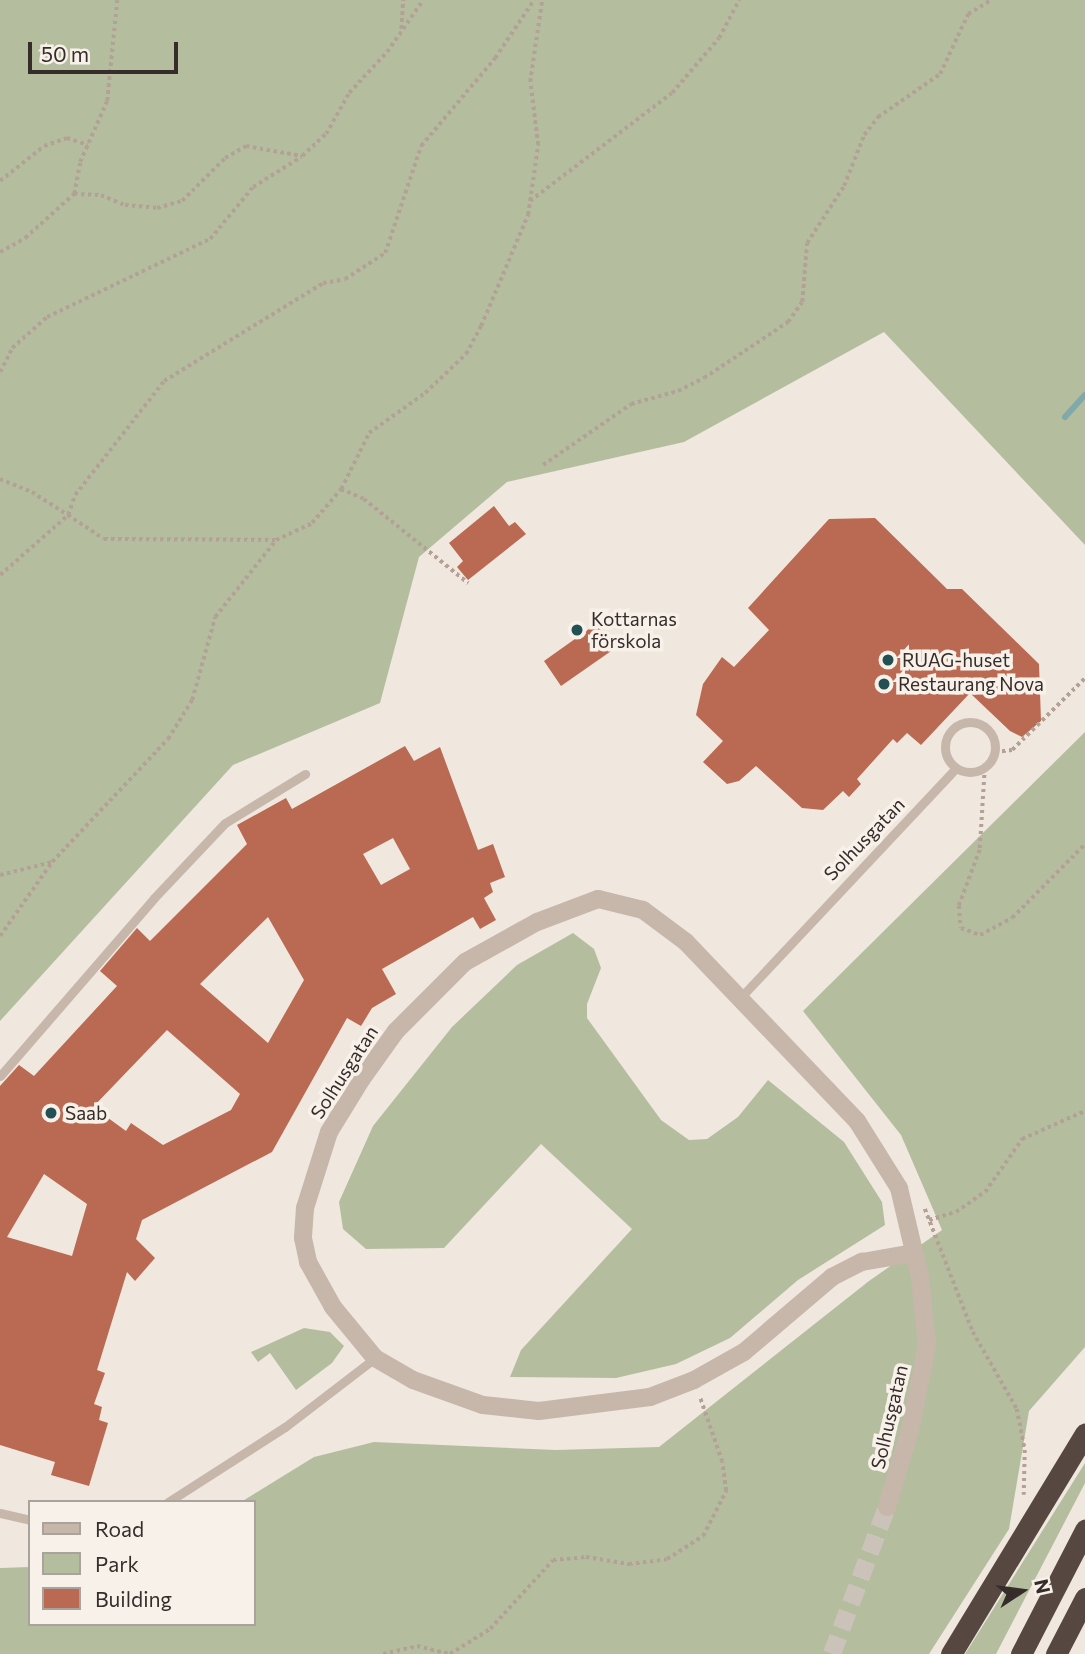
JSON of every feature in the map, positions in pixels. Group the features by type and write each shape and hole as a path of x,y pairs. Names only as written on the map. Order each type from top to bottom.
{"highway":[{"path":"951,1654 1085,1434"},
{"path":"1021,1654 1085,1530"},
{"path":"1056,1654 1085,1598"}],"street":[{"name":"Solhusgatan","path":"887,1507 912,1419 927,1345 915,1253 899,1188 879,1149 741,997 665,924 643,910 598,900 505,938 456,970 396,1031 361,1080 329,1132 305,1208 303,1238 308,1262 333,1307 375,1358 425,1385 482,1405 539,1411 650,1398 694,1380 744,1352 832,1277 862,1262 915,1253"}],"lane":[{"path":"975,722 984,725 995,742 995,752 985,768 965,772 956,768 945,752 945,742 956,726 975,722"},
{"name":"Solhusgatan","path":"741,997 956,768"},
{"path":"0,1076 145,908 225,823 305,774"},
{"path":"171,1500 285,1427 375,1358"},
{"path":"0,1513 28,1520"}],"path":[{"path":"0,252 25,238 74,194 88,145 107,102 117,0"},
{"path":"400,32 403,0"},
{"path":"0,372 12,348 47,317 210,239 253,187 302,156 326,134 349,93 423,0"},
{"path":"0,575 68,515 75,495 164,381 323,283 345,279 385,253 421,146 495,58 534,0"},
{"path":"0,479 32,492 104,539 276,540 312,523 341,489 369,433 425,393 466,354 523,228 538,145 530,82 542,0"},
{"path":"530,201 672,93 719,38 739,0"},
{"path":"543,465 631,404 678,391 704,378 788,322 802,302 807,243 844,186 864,135 878,117 940,74 968,14 991,0"},
{"path":"0,181 44,146 67,138 88,145"},
{"path":"74,194 101,195 125,205 157,208 183,201 225,158 246,146 302,156"},
{"path":"341,489 364,499 468,583"},
{"path":"0,936 52,862 168,739 192,700 215,617 276,540"},
{"path":"995,752 1012,750 1085,678"},
{"path":"985,768 980,850 958,905 961,928 980,935 1012,918 1085,844"},
{"path":"0,875 52,862"},
{"path":"929,1220 956,1212 985,1192 1022,1139 1085,1111"},
{"path":"383,1654 417,1646 449,1654 490,1629 553,1560 586,1557 629,1564 667,1559 703,1536 726,1491 722,1462 694,1380"}],"green space":[{"path":"0,0 1085,0 1085,545 884,332 684,442 507,482 419,557 380,703 233,765 0,1021"},
{"path":"1085,732 1085,1347 1029,1411 1009,1529 929,1654 0,1654 0,1568 28,1567 28,1626 256,1626 256,1500 244,1500 314,1457 374,1442 556,1450 659,1447 869,1281 942,1230 901,1135 803,1011"},
{"path":"573,933 594,949 601,968 587,1004 587,1018 661,1120 689,1140 707,1139 738,1117 768,1080 844,1142 882,1202 885,1225 798,1280 730,1338 676,1364 616,1378 510,1377 521,1350 632,1229 541,1144 444,1248 366,1249 343,1229 339,1202 373,1126 452,1027 517,965"},
{"path":"304,1328 330,1332 344,1346 332,1363 296,1390 270,1353 258,1362 251,1352"},
{"path":"1085,1463 1085,1483 996,1654 965,1654"}],"building":[{"path":"494,506 509,526 515,522 526,534 468,580 457,567 463,561 449,543"},
{"name":"RUAG-huset","path":"875,518 947,589 962,589 1039,664 1041,721 1022,737 1010,731 970,693 921,745 907,733 897,743 893,739 857,779 861,784 849,797 843,791 823,810 802,808 756,766 739,781 727,784 703,762 723,741 696,715 703,684 722,657 734,667 769,630 748,608 829,519"},
{"path":"596,624 614,649 561,686 544,661"},
{"name":"Saab","path":"405,746 414,761 440,747 478,850 493,844 505,877 490,883 493,892 484,898 496,920 480,929 473,917 382,969 396,994 372,1008 361,1026 347,1018 272,1152 142,1220 136,1239 155,1258 135,1281 127,1272 97,1370 105,1373 94,1404 102,1407 99,1420 108,1423 89,1486 51,1475 55,1462 0,1445 0,1086 19,1065 34,1076 117,986 100,971 137,928 150,941 247,844 237,825 286,798 292,809","holes":["393,838 410,869 381,885 363,854","268,917 304,980 268,1043 200,984","167,1030 240,1094 231,1110 163,1145 131,1123 126,1131 93,1107","44,1174 87,1204 72,1256 7,1237"]}],"waterway":[{"path":"1065,417 1085,395"}],"tunnel":[{"path":"832,1654 887,1507"}],"place":[{"name":"Kottarnas förskola","path":"577,630"},
{"name":"RUAG-huset","path":"888,660"},
{"name":"Restaurang Nova","path":"884,684"},
{"name":"Saab","path":"51,1113"}]}
